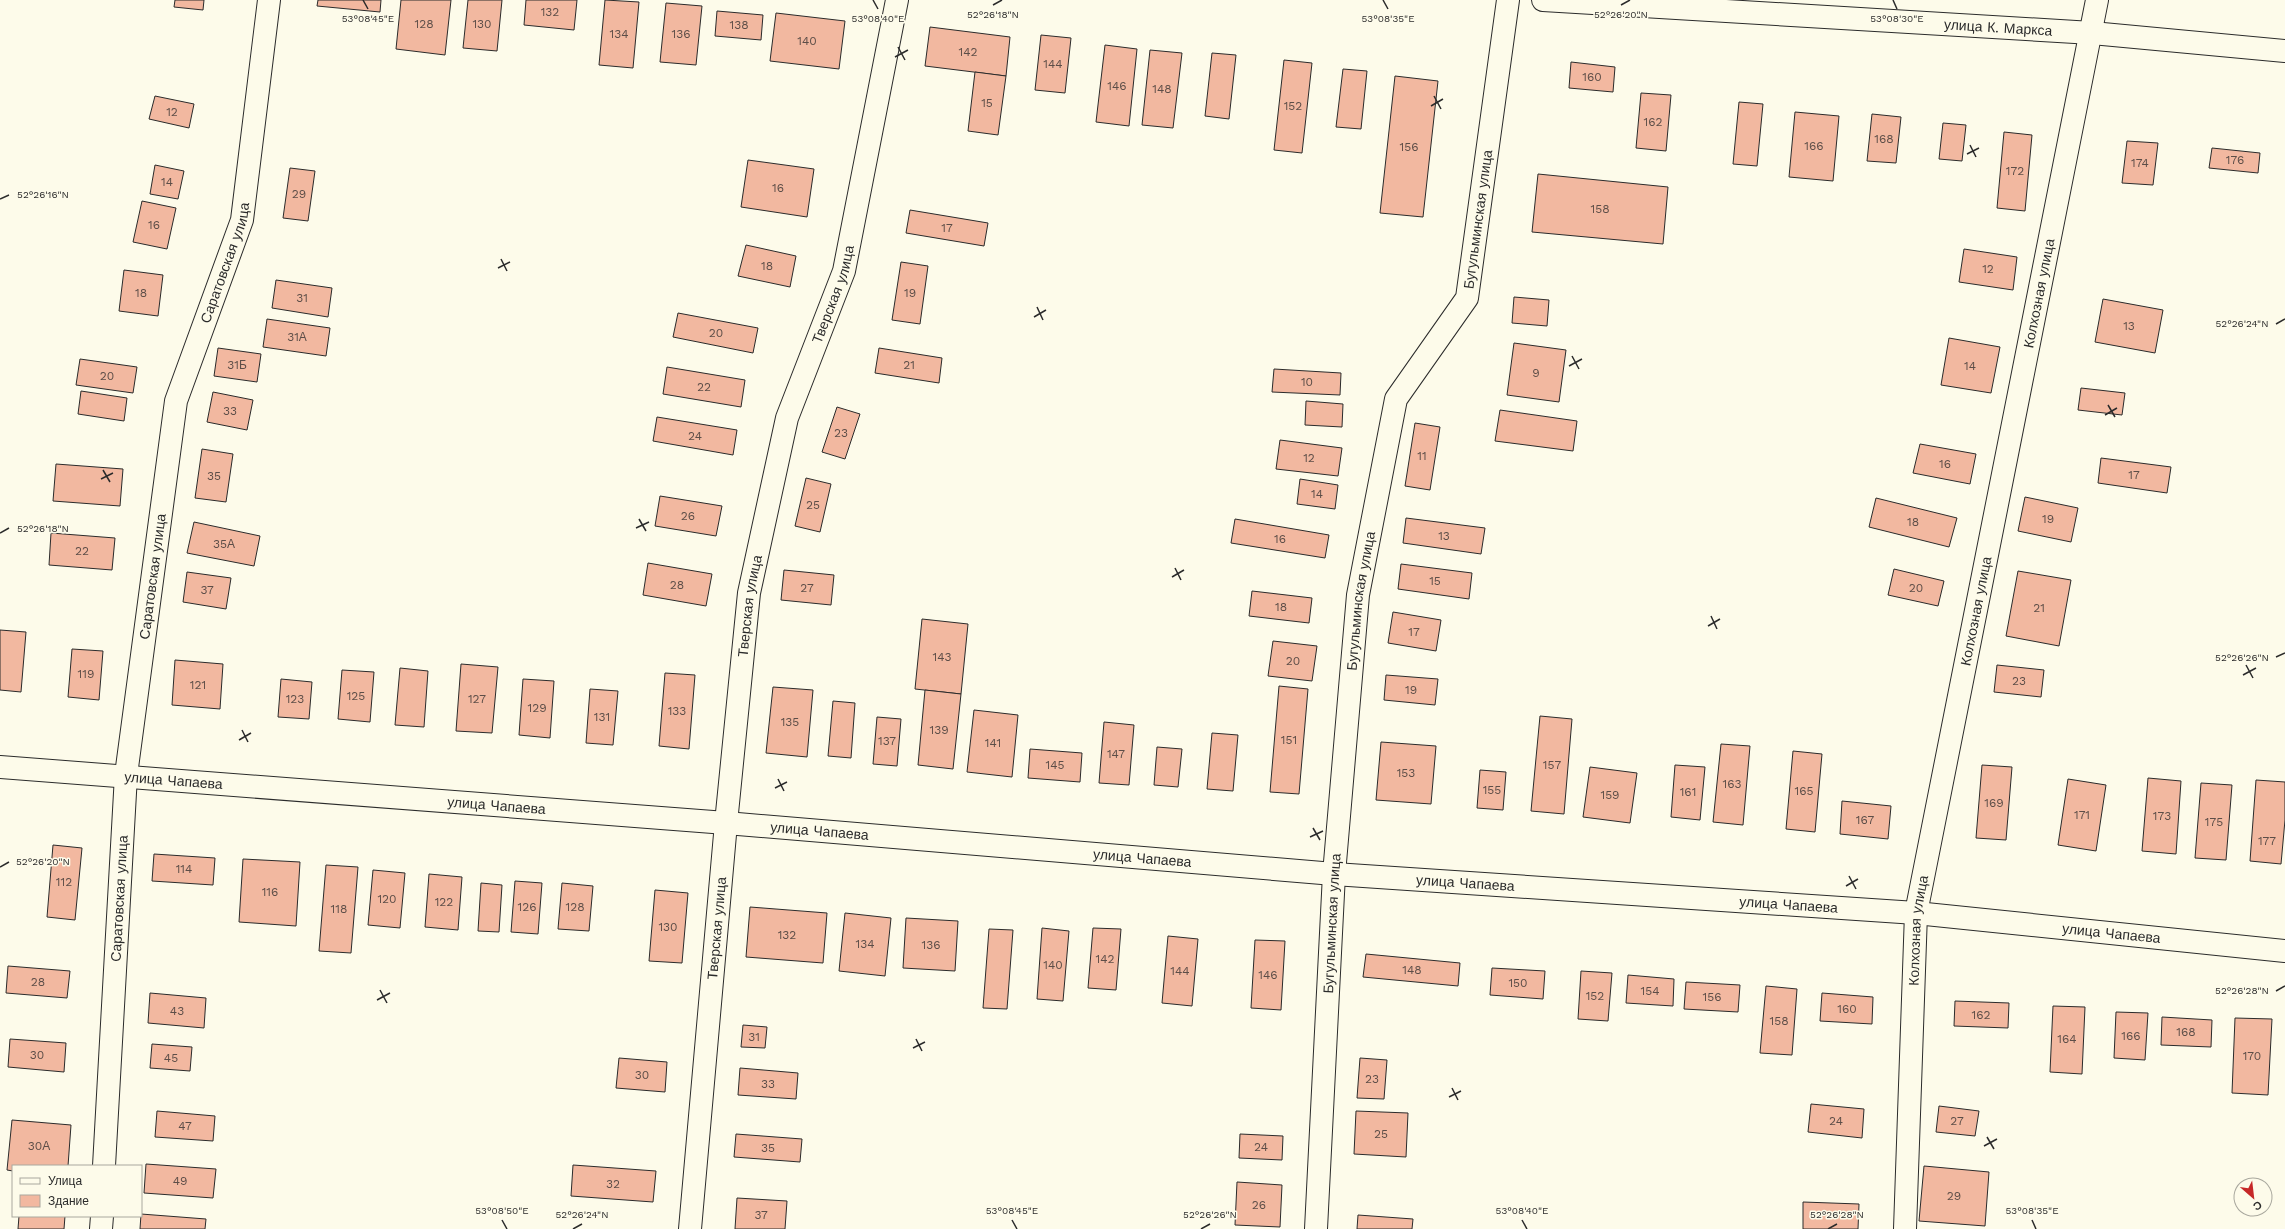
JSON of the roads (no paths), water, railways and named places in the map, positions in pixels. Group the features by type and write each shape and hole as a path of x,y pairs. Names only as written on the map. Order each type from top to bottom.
{"street":[{"name":"Саратовская улица","path":"104,1165 126,776 176,401 242,220 269,0"},
{"name":"Тверская улица","path":"690,1229 726,822 749,593 787,418 844,271 897,0"},
{"name":"Бугульминская улица","path":"1316,1229 1334,874 1358,595 1396,399 1467,298 1508,0"},
{"name":"улица К. Маркса","path":"1543,0 2092,33 2285,51"},
{"name":"Колхозная улица","path":"1905,1229 1916,913 2092,33 2097,0"},
{"name":"улица Чапаева","path":"0,767 726,822 1334,874 1916,913 2285,951"},
{"path":"101,1229 102,1217"}]}
